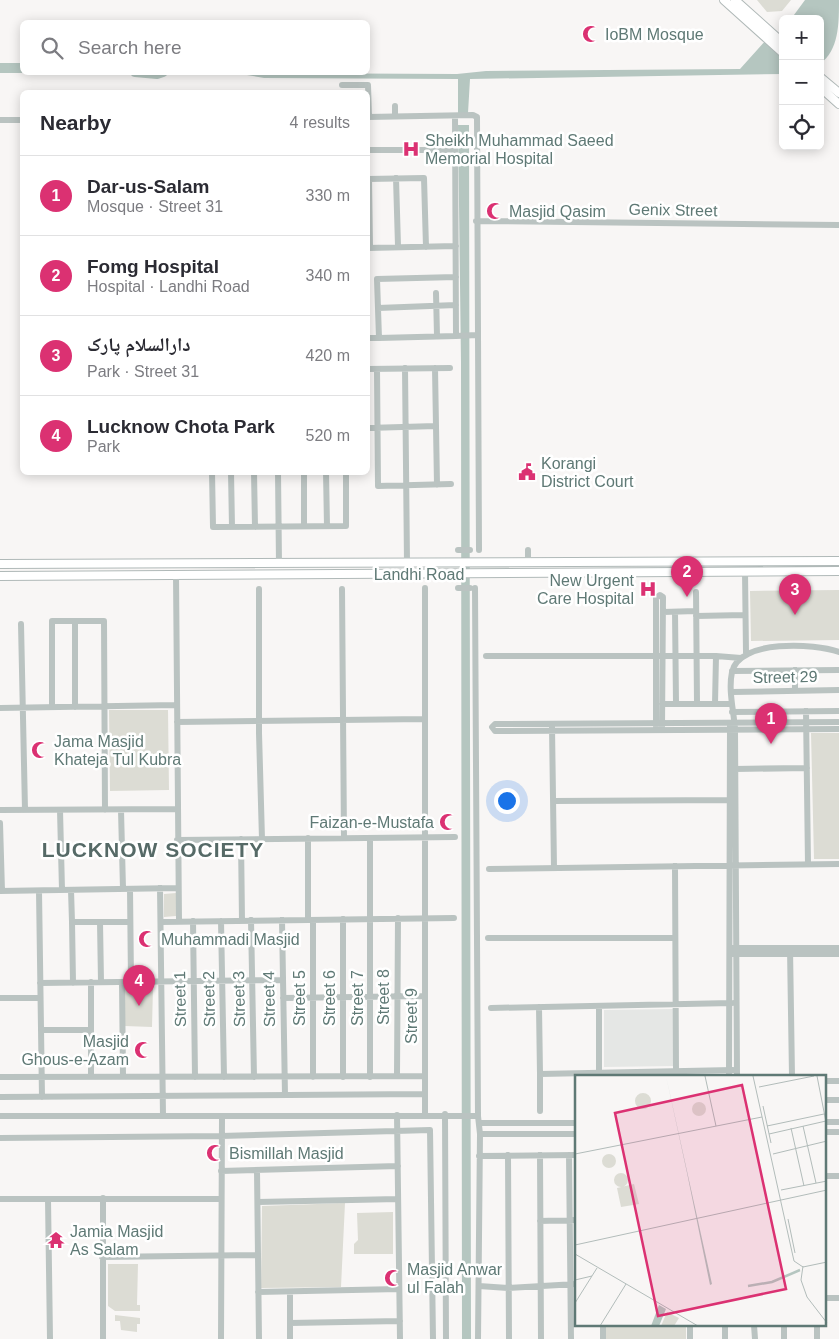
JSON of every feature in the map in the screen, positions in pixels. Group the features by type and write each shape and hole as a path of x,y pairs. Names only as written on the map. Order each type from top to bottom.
{"main road":[{"path":"724,0 771,38 779,41"},
{"path":"735,0 779,49"},
{"path":"824,80 839,93"},
{"path":"824,91 839,104"},
{"name":"Landhi Road","path":"0,564 839,561"},
{"name":"Landhi Road","path":"3,577 839,571"}],"street":[{"path":"342,85 368,85 368,90"},
{"path":"395,106 395,116"},
{"path":"370,117 469,115 477,117 474,335 479,550"},
{"path":"456,116 457,336"},
{"path":"0,120 20,120"},
{"path":"370,150 455,150"},
{"path":"370,178 424,178 426,247"},
{"path":"396,178 398,246"},
{"name":"Genix Street","path":"476,221 839,225"},
{"path":"370,248 456,246"},
{"path":"379,338 377,279 456,277"},
{"path":"436,293 437,336"},
{"path":"378,308 456,305"},
{"path":"370,338 474,335"},
{"path":"405,368 407,563"},
{"path":"435,368 437,486"},
{"path":"370,369 450,368"},
{"path":"376,369 377,485 437,486 451,484"},
{"path":"370,428 436,426"},
{"path":"212,475 213,527 346,526 346,475"},
{"path":"231,475 232,527"},
{"path":"254,475 254,527"},
{"path":"278,475 279,564"},
{"path":"304,475 304,526"},
{"path":"326,475 327,526"},
{"path":"458,550 470,550"},
{"path":"528,550 528,563"},
{"path":"745,572 746,653"},
{"path":"176,575 179,922"},
{"path":"342,588 344,838"},
{"name":"Street 9","path":"425,588 425,1115"},
{"path":"458,588 472,588 475,1115 480,1123 478,1339"},
{"path":"259,589 259,721 262,839"},
{"path":"696,592 697,703"},
{"path":"659,726 660,656 663,597 658,595 660,656 662,704 659,726"},
{"path":"663,612 745,615"},
{"path":"675,612 676,703"},
{"path":"52,708 52,621 104,620 105,810"},
{"path":"75,621 75,707"},
{"path":"21,624 25,810"},
{"path":"729,1073 733,951 732,671 740,658 746,653 760,648 814,647 839,652"},
{"path":"486,656 716,656 740,658"},
{"path":"715,704 716,656"},
{"path":"795,670 795,690"},
{"path":"732,671 839,670"},
{"name":"Street 29","path":"732,692 839,690"},
{"path":"662,704 732,704"},
{"path":"0,708 176,705"},
{"path":"552,727 495,724 492,728 495,731 552,727 659,726 732,722 806,711 839,711"},
{"path":"806,711 808,864"},
{"path":"176,722 425,719"},
{"path":"732,722 839,729"},
{"path":"732,722 735,770 733,800"},
{"path":"806,726 839,722"},
{"path":"552,727 554,868"},
{"path":"735,770 807,768"},
{"path":"553,801 733,800"},
{"path":"0,810 177,809"},
{"path":"60,810 62,890"},
{"path":"121,810 130,922 131,982"},
{"path":"0,823 1,891 178,888"},
{"path":"177,840 455,837"},
{"name":"Street 5","path":"308,838 313,997 313,1076"},
{"name":"Street 7","path":"370,838 370,1076"},
{"path":"241,839 242,920"},
{"path":"489,869 839,864"},
{"path":"675,866 676,1072"},
{"path":"160,888 163,1116"},
{"path":"71,890 73,983"},
{"path":"39,891 42,1097"},
{"name":"Street 8","path":"397,1076 398,918"},
{"path":"161,922 454,918"},
{"name":"Street 6","path":"343,919 343,1076"},
{"name":"Street 3","path":"251,920 254,1077"},
{"name":"Street 4","path":"282,920 285,1095"},
{"name":"Street 1","path":"193,921 194,1077"},
{"name":"Street 2","path":"221,921 224,1077"},
{"path":"72,922 130,922"},
{"path":"100,922 101,982"},
{"path":"488,938 675,938"},
{"path":"733,951 790,951 839,948"},
{"path":"790,951 839,954"},
{"path":"790,951 792,1075"},
{"path":"40,983 283,980"},
{"path":"91,982 91,1077"},
{"path":"122,982 123,1077"},
{"path":"283,998 425,996"},
{"path":"0,998 40,998"},
{"path":"491,1008 732,1003"},
{"path":"540,1074 737,1073 732,1003"},
{"path":"599,1006 599,1073"},
{"path":"539,1007 540,1111"},
{"path":"41,1030 91,1030"},
{"path":"0,1077 425,1076"},
{"path":"826,1081 839,1081"},
{"path":"0,1097 425,1094"},
{"path":"826,1100 839,1100"},
{"path":"445,1114 446,1339"},
{"path":"397,1115 400,1339"},
{"path":"0,1116 475,1115"},
{"path":"221,1339 222,1117"},
{"path":"826,1122 839,1122"},
{"path":"480,1123 575,1123"},
{"path":"0,1138 221,1136 430,1130 433,1339"},
{"path":"826,1132 839,1132"},
{"path":"480,1134 575,1134"},
{"path":"540,1155 541,1339"},
{"path":"479,1156 573,1155 574,1284 571,1339"},
{"path":"508,1156 508,1339"},
{"path":"221,1171 398,1166"},
{"path":"257,1170 259,1339"},
{"path":"826,1176 839,1176"},
{"path":"103,1198 103,1339"},
{"path":"0,1199 221,1198"},
{"path":"48,1199 50,1339"},
{"path":"258,1202 398,1199"},
{"path":"540,1221 574,1220"},
{"path":"102,1258 258,1255"},
{"path":"479,1286 541,1288 574,1284"},
{"path":"258,1292 399,1289"},
{"path":"290,1292 290,1339"},
{"path":"826,1298 839,1298"},
{"path":"290,1323 400,1321"},
{"path":"603,1326 603,1339"},
{"path":"690,1326 690,1339"},
{"path":"725,1326 725,1339"},
{"path":"754,1326 754,1339"},
{"path":"784,1326 784,1339"},
{"path":"817,1326 817,1339"}],"shaded area":[{"path":"757,0 791,0 782,11 767,12"},
{"path":"805,0 839,0 837,36 831,51 824,60 824,15 794,15"},
{"path":"766,40 779,51 779,74 470,79 468,113 458,113 458,79 264,78 247,75 457,74 486,71 740,69"},
{"path":"458,125 469,125 471,1339 462,1339 461,362"},
{"path":"839,590 839,640 751,641 750,591"},
{"path":"109,710 168,710 169,790 110,791"},
{"path":"811,733 839,733 839,859 814,859"},
{"path":"176,893 176,916 164,917 164,894"},
{"path":"125,981 148,981 153,987 152,1027 125,1026"},
{"path":"674,1009 674,1066 604,1067 604,1010"},
{"path":"345,1203 341,1287 261,1288 262,1206"},
{"path":"393,1212 393,1254 354,1254 354,1244 358,1240 357,1213"},
{"path":"108,1264 138,1264 137,1305 140,1305 140,1311 115,1311 108,1306"},
{"path":"115,1315 140,1318 140,1324 137,1324 137,1332 121,1330 120,1321 115,1321"},
{"path":"606,1326 686,1326 686,1339 606,1339"}],"waterway":[{"path":"0,68 20,68"}],"place":[{"name":"IoBM Mosque","path":"591,34"},
{"name":"Sheikh Muhammad Saeed Memorial Hospital","path":"411,149"},
{"name":"Masjid Qasim","path":"495,211"},
{"name":"Korangi District Court","path":"527,472"},
{"name":"New Urgent Care Hospital","path":"648,589"},
{"name":"Fomg Hospital","path":"687,597"},
{"name":"دارالسلام پارک","path":"795,615"},
{"name":"Dar-us-Salam","path":"771,744"},
{"name":"Jama Masjid Khateja Tul Kubra","path":"40,750"},
{"name":"Faizan-e-Mustafa","path":"448,822"},
{"name":"Muhammadi Masjid","path":"147,939"},
{"name":"Lucknow Chota Park","path":"139,1006"},
{"name":"Masjid Ghous-e-Azam","path":"143,1050"},
{"name":"Bismillah Masjid","path":"215,1153"},
{"name":"Jamia Masjid As Salam","path":"56,1240"},
{"name":"Masjid Anwar ul Falah","path":"393,1278"}],"district":[{"name":"LUCKNOW SOCIETY","path":"153,849"}]}
